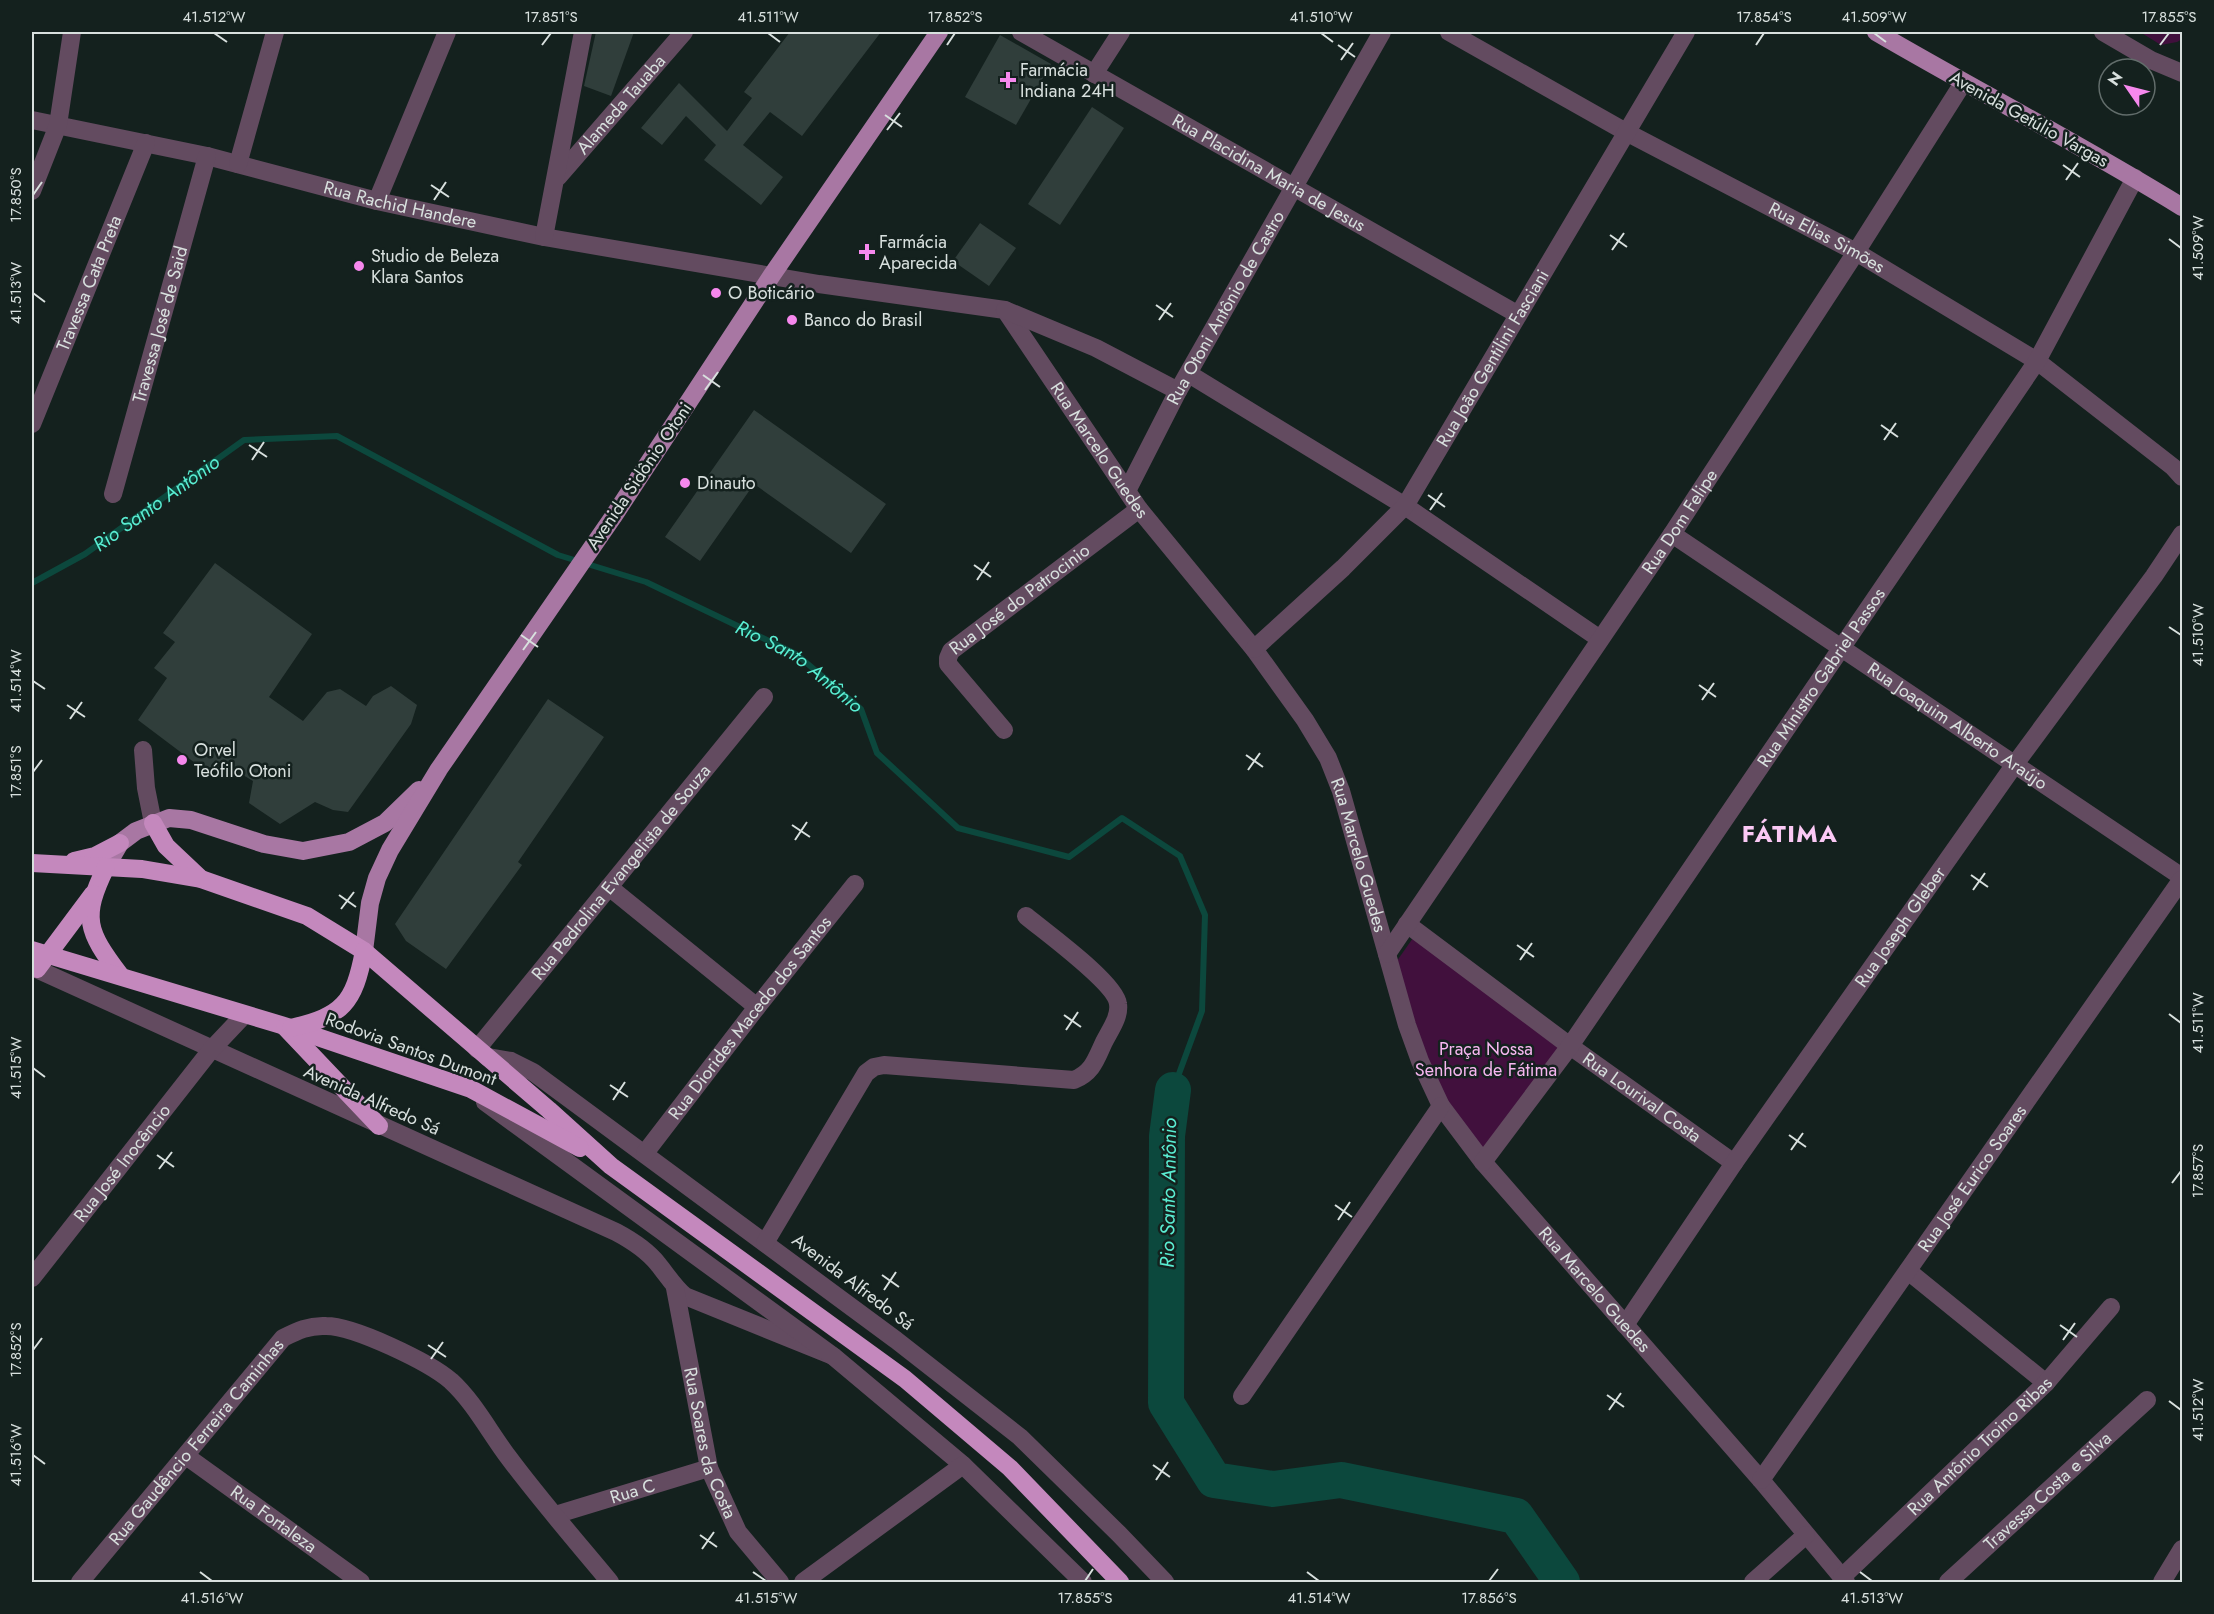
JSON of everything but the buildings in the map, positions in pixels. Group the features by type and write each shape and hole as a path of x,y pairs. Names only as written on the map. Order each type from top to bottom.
{"highway":[{"path":"153,823 166,846 201,879"},
{"path":"35,863 95,856 120,843"},
{"name":"Avenida Alfredo Sá","path":"35,863 142,869 201,879 308,916 364,951 611,1166 905,1379 1010,1468 1120,1582"},
{"path":"35,964 94,892 106,867"},
{"path":"94,892 90,919 98,945 120,975"},
{"path":"35,964 120,975 287,1027 318,1021 336,1012 351,994 360,972 364,951"},
{"path":"287,1027 379,1126"},
{"name":"Rodovia Santos Dumont","path":"287,1027 471,1089 539,1124 611,1166"}],"main road":[{"name":"Avenida Sidônio Otoni","path":"439,770 613,517 771,275 939,32"},
{"name":"Avenida Getúlio Vargas","path":"1876,32 2135,178 2182,207"},
{"path":"106,867 120,843 136,831 169,818 191,819 264,844 303,851 349,842 385,823 439,770"},
{"path":"364,951 370,903 377,878 390,850 439,770"}],"street":[{"path":"32,191 58,125 72,32"},
{"path":"238,164 274,32"},
{"path":"377,201 447,32"},
{"path":"544,237 583,32"},
{"name":"Alameda Tauaba","path":"556,178 684,32"},
{"name":"Rua Placidina Maria de Jesus","path":"1021,32 1517,314"},
{"path":"1094,74 1121,32"},
{"name":"Rua Otoni Antônio de Castro","path":"1127,491 1178,392 1382,32"},
{"name":"Rua Elias Simões","path":"1449,32 1626,132 1856,252 2037,361 2173,467 2182,477"},
{"name":"Rua João Gentilini Fasciani","path":"1254,649 1343,568 1405,506 1686,32"},
{"path":"2103,32 2151,60 2182,73"},
{"name":"Rua Dom Felipe","path":"1387,954 1672,534 1964,83"},
{"name":"Rua Rachid Handere","path":"32,120 207,156 377,201 544,237 771,275"},
{"name":"Travessa Cata Preta","path":"32,424 146,143"},
{"name":"Travessa José de Said","path":"113,494 207,156"},
{"name":"Rua Ministro Gabriel Passos","path":"1483,1162 1570,1046 2037,361 2135,178"},
{"path":"771,275 1005,310 1096,348 1178,392"},
{"name":"Rua Marcelo Guedes","path":"1005,310 1139,509 1254,649 1305,720 1328,758 1341,791 1420,1061 1441,1106 1483,1162 1761,1480 1844,1580"},
{"path":"1189,374 1405,506 1600,639"},
{"name":"Rua José do Patrocinio","path":"1004,730 948,664 951,651 1139,509"},
{"name":"Rua Joaquim Alberto Araújo","path":"1672,534 2182,878"},
{"name":"Rua Joseph Gleber","path":"1625,1325 1734,1163 2015,764 2154,576 2182,534"},
{"name":"Rua Pedrolina Evangelista de Souza","path":"482,1053 609,887 764,697"},
{"path":"143,750 146,788 153,823"},
{"name":"Rua José Eurico Soares","path":"1761,1480 2182,878"},
{"name":"Rua Diorides Macedo dos Santos","path":"645,1154 757,1006 855,884"},
{"path":"609,887 757,1006"},
{"path":"765,1243 866,1073 874,1067 884,1065 1074,1080 1090,1071 1119,1012 1118,1000 1101,978 1026,916"},
{"name":"Rua Lourival Costa","path":"1407,924 1570,1046 1734,1163"},
{"name":"Avenida Alfredo Sá","path":"35,964 211,1050 630,1239 656,1262 675,1288"},
{"name":"Rua José Inocêncio","path":"32,1278 211,1050 244,1015"},
{"name":"Avenida Alfredo Sá","path":"482,1053 511,1060 533,1072 896,1340 1020,1437 1165,1582"},
{"path":"471,1089 492,1108 833,1356 963,1465 1083,1582"},
{"path":"1242,1396 1441,1106"},
{"path":"652,1225 656,1262"},
{"path":"1908,1271 2046,1383"},
{"path":"675,1288 698,1303 833,1356"},
{"name":"Rua Soares da Costa","path":"675,1288 709,1468 738,1532 780,1582"},
{"name":"Rua Antônio Troino Ribas","path":"1844,1580 2046,1383 2111,1307"},
{"name":"Rua Gaudêncio Ferreira Caminhas","path":"80,1582 283,1338 304,1328 327,1326 350,1331 421,1360 451,1381 509,1458 610,1582"},
{"name":"Travessa Costa e Silva","path":"1948,1582 2147,1400"},
{"name":"Rua Fortaleza","path":"186,1456 361,1582"},
{"path":"803,1582 963,1465"},
{"name":"Rua C","path":"555,1515 709,1468"},
{"path":"1753,1582 1806,1535"},
{"path":"2168,1580 2182,1549"}],"green space":[{"path":"2140,32 2182,32 2182,39 2161,45"},
{"name":"Praça Nossa Senhora de Fátima","path":"1413,938 1564,1048 1487,1153 1442,1100 1394,965"}],"waterway":[{"name":"Rio Santo Antônio","path":"32,583 85,554 244,440 337,436 558,555 646,582 796,654 861,709 877,753 958,828 1069,857 1122,818 1180,856 1205,915 1202,1011 1173,1090"},
{"name":"Rio Santo Antônio","path":"1173,1090 1167,1136 1166,1403 1214,1480 1273,1489 1341,1480 1516,1516 1562,1582"}],"place":[{"name":"Farmácia Indiana 24H","path":"1008,80"},
{"name":"Farmácia Aparecida","path":"867,252"},
{"name":"Studio de Beleza Klara Santos","path":"359,266"},
{"name":"O Boticário","path":"716,293"},
{"name":"Banco do Brasil","path":"792,320"},
{"name":"Dinauto","path":"685,483"},
{"name":"Orvel Teófilo Otoni","path":"182,760"}],"district":[{"name":"FÁTIMA","path":"1790,834"}]}
